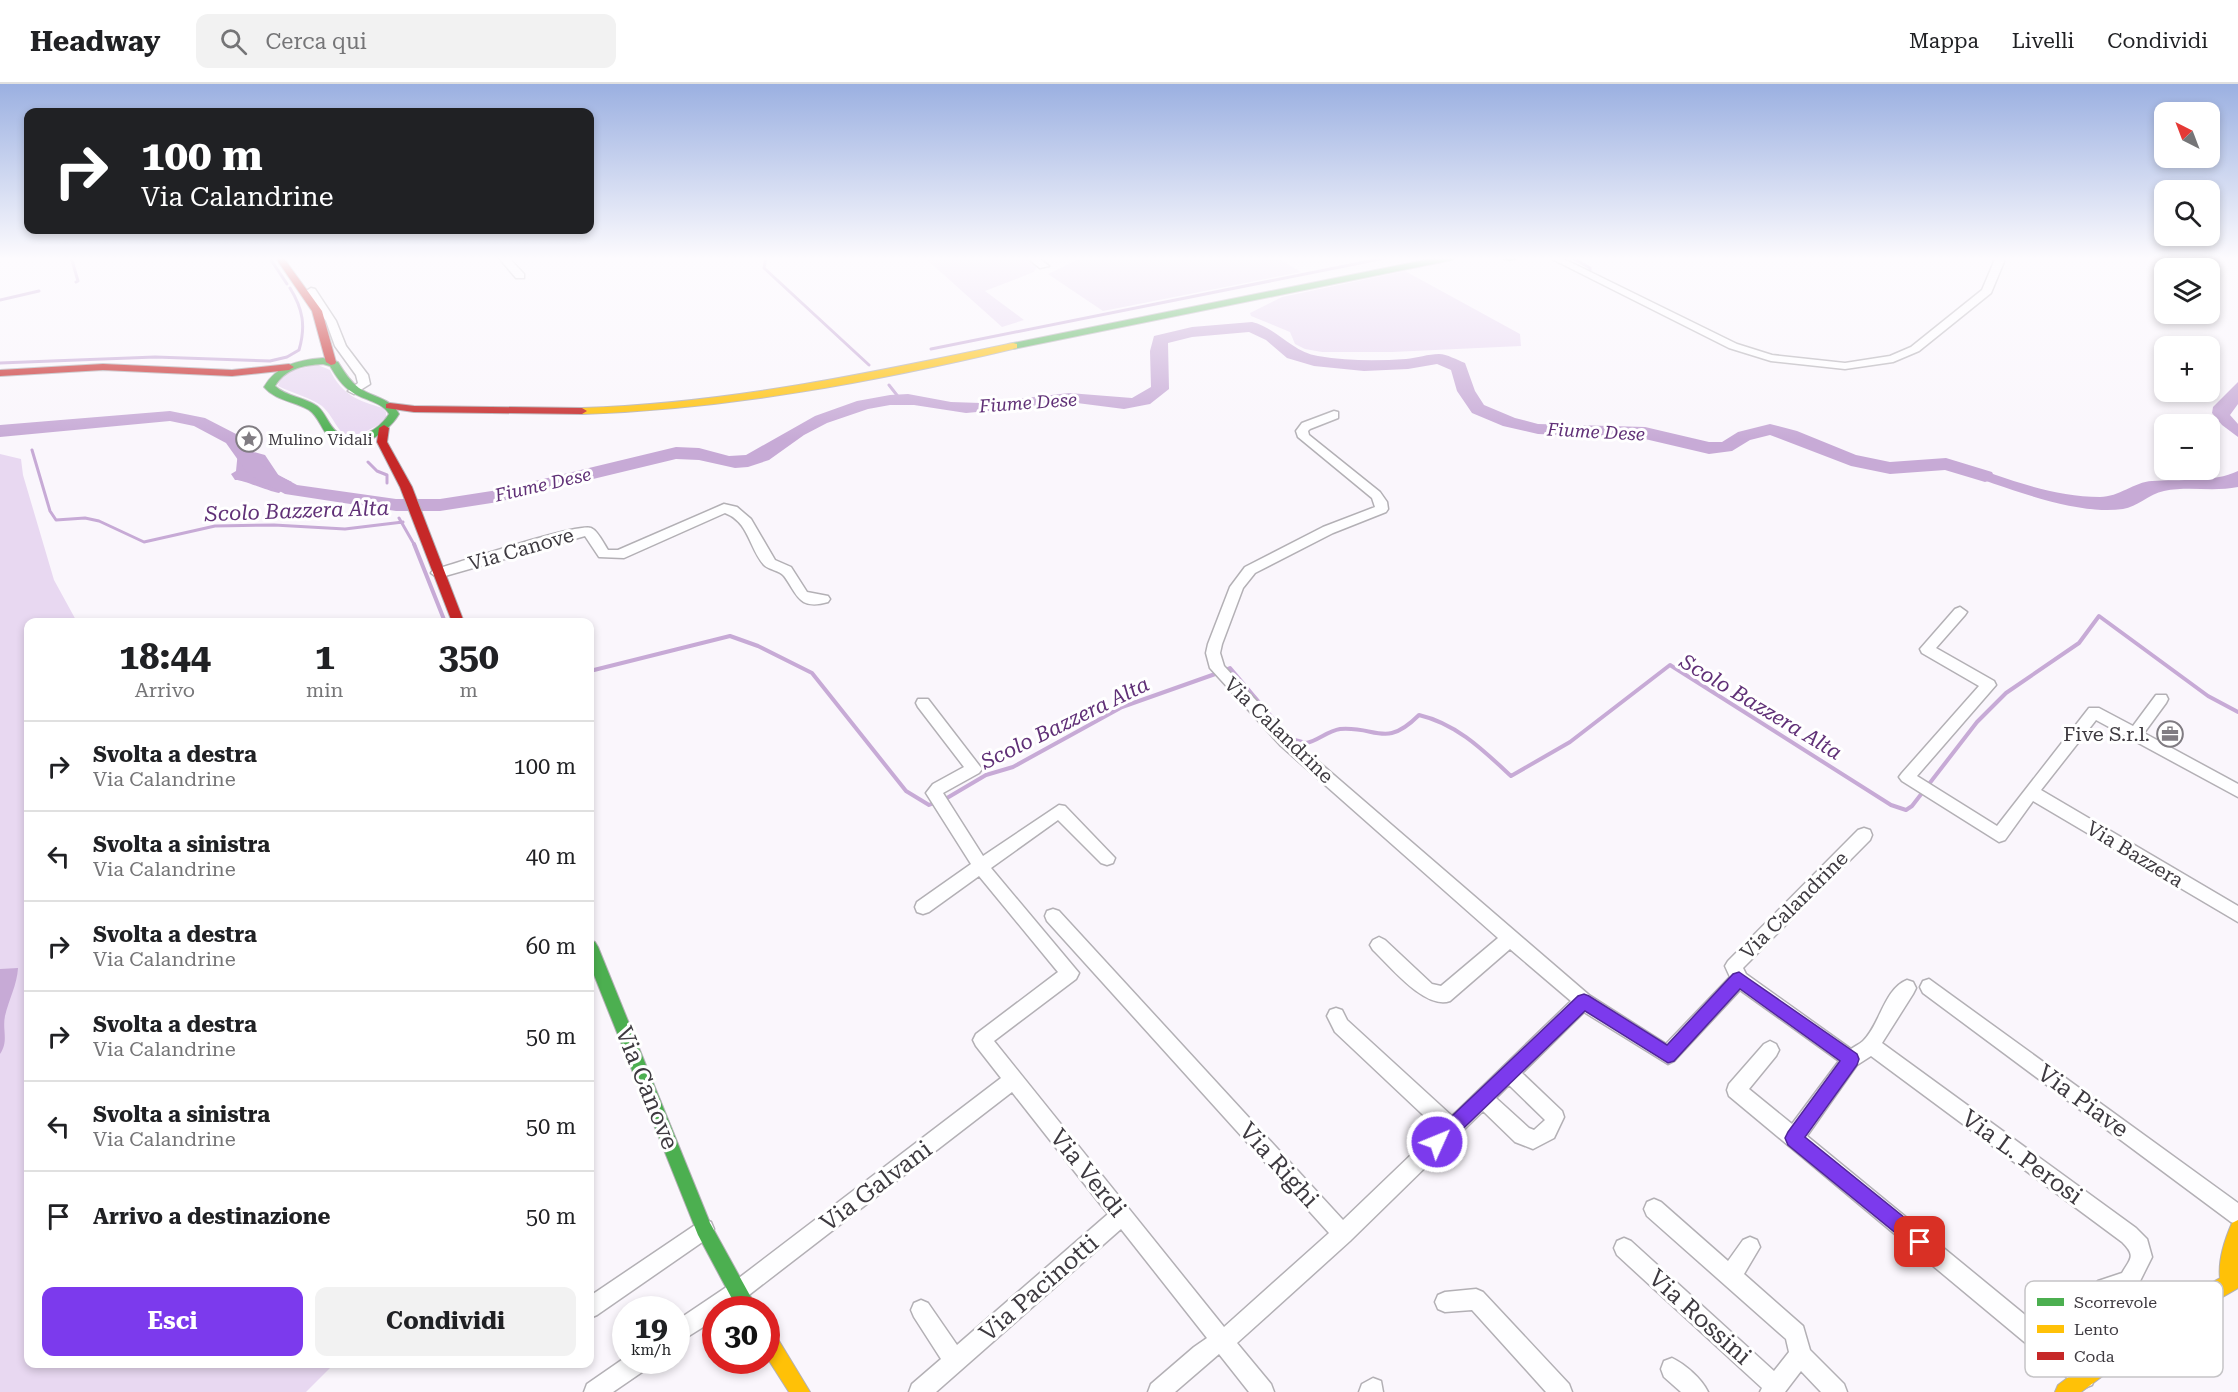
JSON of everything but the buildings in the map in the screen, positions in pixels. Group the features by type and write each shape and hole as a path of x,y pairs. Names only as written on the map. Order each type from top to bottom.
{"main road":[{"path":"320,318 331,362 354,391 399,409 542,412 620,411 746,398 823,385 1150,318"},
{"path":"270,385 276,376 306,359 315,350 321,322"},
{"path":"0,373 103,367 232,373 315,361 331,362"},
{"path":"232,373 270,385 275,394 314,409 326,420 333,435 370,447 397,467"},
{"path":"390,406 394,414 382,442 406,487 456,618"},
{"path":"351,439 371,435 388,425 412,416 467,409"},
{"name":"Via Canove","path":"594,957 704,1229 741,1296"},
{"path":"2234,1279 2228,1267 2238,1229"},
{"path":"780,1360 800,1392"},
{"path":"2066,1392 2084,1377"}],"street":[{"path":"330,318 341,346 362,375 364,384 354,391"},
{"path":"1676,318 1733,346 1771,358 1845,366 1893,358 1915,348 1953,318"},
{"name":"Via Calandrine","path":"1334,415 1306,426 1302,431 1304,437 1376,495 1382,502 1382,509 1328,530 1250,570 1237,587 1215,644 1213,653 1220,672 1286,742 1510,938 1584,1001 1668,1055 1739,979"},
{"name":"Via Canove","path":"438,573 566,535 588,531 603,554 619,555 724,508 732,509 742,515 770,563 780,565 791,572 798,590 807,598 823,599"},
{"path":"1960,612 1927,649 1989,684 1907,777 1999,835 2094,712 2238,791"},
{"path":"2135,734 2161,699"},
{"path":"923,703 974,769 938,788 934,794 981,867 1070,973"},
{"name":"Via Bazzera","path":"2031,792 2238,915"},
{"path":"923,907 1059,811 1107,858"},
{"name":"Via Calandrine","path":"1851,1059 1739,979 1734,966 1864,835"},
{"name":"Via Righi","path":"1053,916 1343,1234"},
{"path":"1379,945 1427,990 1444,995 1510,938"},
{"name":"Via Verdi","path":"1091,957 982,1040 1263,1392"},
{"name":"Via Piave","path":"1929,987 2238,1215"},
{"path":"1794,1138 1851,1059 1871,1046 1886,1018 1908,988"},
{"path":"1159,1392 1201,1354 1233,1333 1343,1234 1584,1001"},
{"path":"1336,1016 1341,1026 1451,1128"},
{"name":"Via L. Perosi","path":"1871,1046 2129,1235 2140,1246 2142,1257 2130,1281"},
{"path":"1770,1050 1737,1090 2025,1328"},
{"path":"1483,1098 1522,1135 1533,1140 1544,1136 1552,1127 1555,1117 1509,1073"},
{"name":"Via Galvani","path":"738,1291 1014,1080"},
{"path":"1654,1209 1796,1333 1800,1355 1836,1392"},
{"name":"Via Pacinotti","path":"920,1392 1122,1215"},
{"path":"594,1305 704,1229"},
{"path":"1730,1276 1750,1247"},
{"name":"Via Rossini","path":"1624,1248 1774,1389 1800,1355"},
{"path":"690,1324 738,1291"},
{"path":"1445,1302 1476,1299 1561,1392"},
{"path":"921,1310 955,1361"},
{"path":"1672,1369 1697,1392"},
{"path":"595,1392 620,1374"}],"shaded area":[{"path":"992,318 1024,320 1002,327"},
{"path":"1256,318 1491,318 1520,334 1521,346 1392,352 1322,352 1305,349 1295,344 1290,332"},
{"path":"318,365 330,370 339,385 351,395 383,408 386,412 386,420 362,433 349,435 339,429 322,406 278,386 280,380 289,373 300,368"},
{"path":"2238,382 2238,404 2230,415 2238,424 2238,437 2220,423 2220,414 2212,413 2213,407"},
{"path":"242,444 246,450 265,455 279,476 292,482 279,493 235,480 231,474 236,471 238,451 235,447"},
{"path":"0,454 21,459 23,475 54,580 75,618 24,618 24,1368 330,1368 306,1392 0,1392"},
{"path":"1954,461 2044,490 2081,496 2114,495 2152,481 2220,480 2220,477 2238,471 2238,487 2164,491 2133,506 2104,510 2061,504 1957,471"},
{"path":"18,968 5,1016 5,1040 0,1054 0,969"}],"waterway":[{"path":"0,363 155,357 270,361 287,357 299,350 302,318"},
{"path":"818,318 869,365"},
{"path":"931,349 1085,318"},
{"name":"Fiume Dese","path":"0,431 170,416 199,422 232,439 255,470 292,490 396,505 440,505 498,496 676,453 699,454 735,462 748,461 762,456 798,431 821,420 848,409 890,400 914,400 966,408 996,407 1069,398 1124,404 1136,402 1160,389 1158,351 1160,340 1192,332 1252,327 1272,337 1293,354 1314,361 1364,366 1408,364 1439,359 1459,367 1466,391 1478,409 1509,422 1538,429 1645,433 1709,448 1726,447 1744,436 1770,429 1791,435 1851,460 1890,468 1946,464 1985,476"},
{"path":"889,385 900,399"},
{"name":"Scolo Bazzera Alta","path":"32,450 50,511 56,520 85,518 99,521 144,542 215,526 274,525 345,529 401,522"},
{"path":"368,462 377,471 387,475 387,483"},
{"name":"Scolo Bazzera Alta","path":"399,518 401,522"},
{"name":"Scolo Bazzera Alta","path":"401,522 414,545"},
{"name":"Scolo Bazzera Alta","path":"414,545 443,618"},
{"name":"Scolo Bazzera Alta","path":"1291,739 1306,743 1340,729 1389,734 1398,731 1419,715 1457,731 1511,776 1570,742 1670,665 1891,805 1906,810 1912,806 1977,722 2006,693 2079,643 2099,616 2208,696 2238,712"},
{"name":"Scolo Bazzera Alta","path":"594,670 730,636 758,646 812,673 906,791 929,805 934,803"},
{"name":"Scolo Bazzera Alta","path":"1225,670 1230,668 1280,727"},
{"name":"Scolo Bazzera Alta","path":"947,798 986,775 1013,767 1122,707 1218,673"}],"traffic: fast":[{"path":"1013,346 1151,318"},
{"path":"323,361 334,364 351,387 390,406 394,414 390,421 368,437 350,441 342,440 331,433 318,413 311,407 284,397 269,387 279,374 292,366 323,361"},
{"path":"594,957 704,1229 741,1296"}],"traffic: slow":[{"path":"582,411 637,409 745,398 853,379 1013,346"},
{"path":"2230,1281 2228,1267 2238,1229"},
{"path":"2223,1286 2238,1278"},
{"path":"780,1360 800,1392"},
{"path":"2065,1392 2085,1377"}],"traffic: jam":[{"path":"319,318 331,362"},
{"path":"0,373 103,367 232,373 289,367"},
{"path":"390,406 414,409 582,411"},
{"path":"384,428 382,442 406,487 456,618"}],"place":[{"name":"Mulino Vidali","path":"249,439"},
{"name":"Five S.r.l.","path":"2170,734"}],"route":[{"path":"1437,1142 1584,1001 1668,1055 1739,979 1851,1059 1794,1138 1920,1242"}]}
